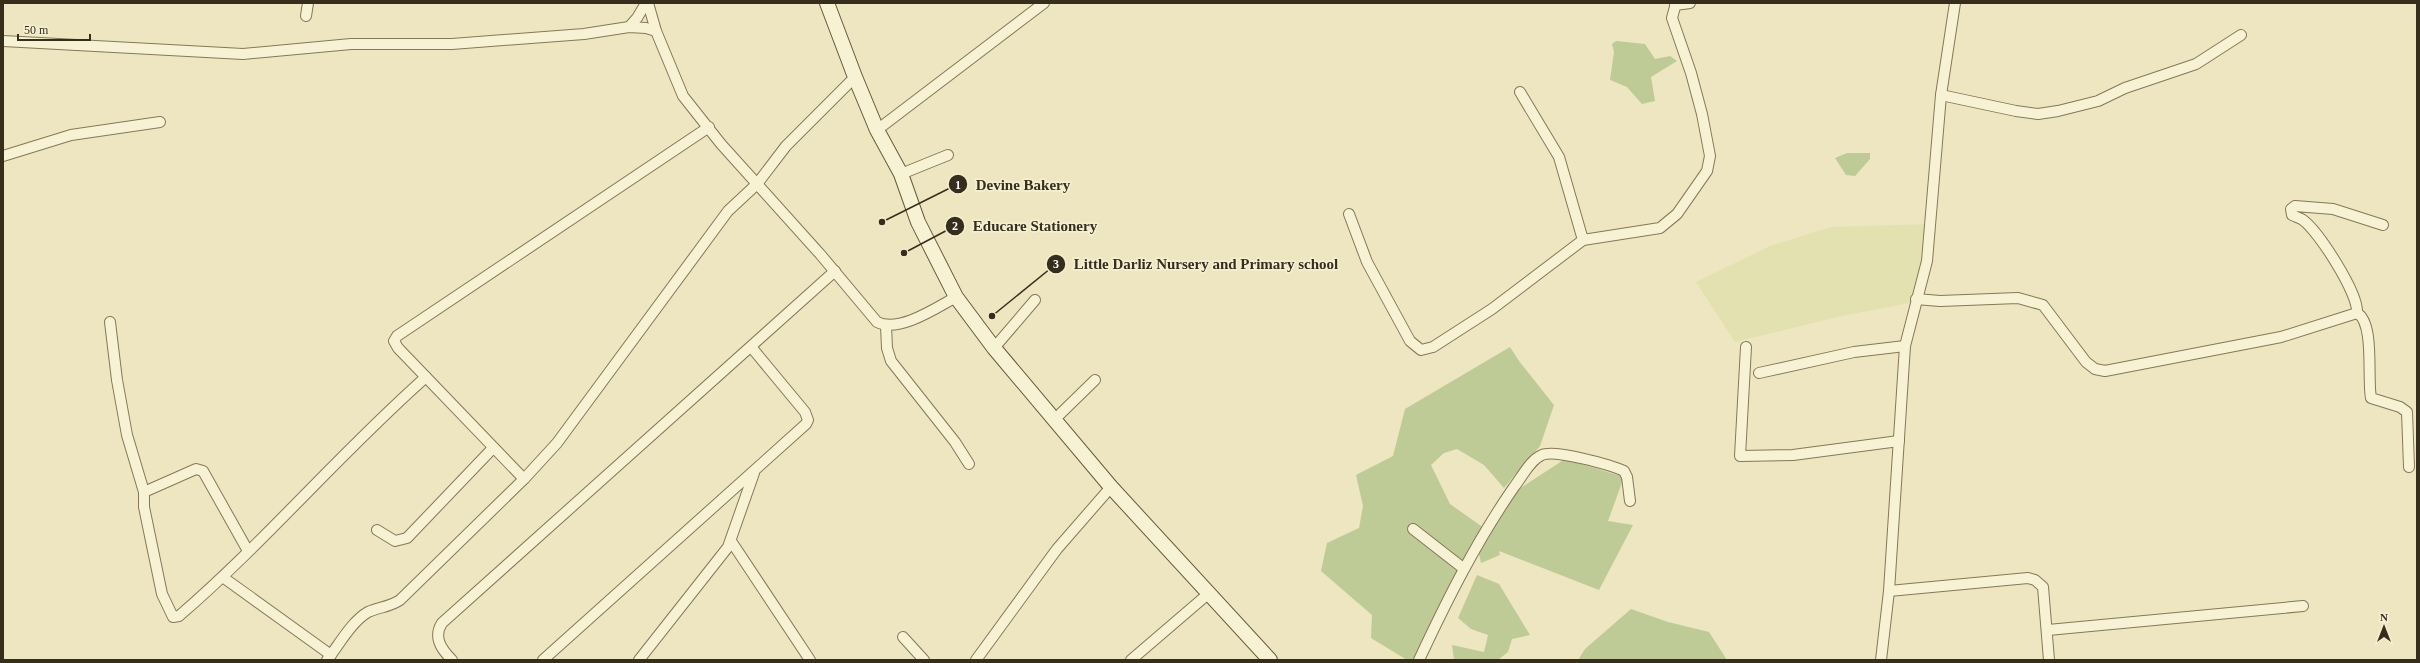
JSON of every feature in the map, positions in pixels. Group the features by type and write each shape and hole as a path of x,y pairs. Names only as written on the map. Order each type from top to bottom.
{"street":[{"path":"306,16 308,3"},
{"path":"629,27 647,3"},
{"path":"647,3 656,31 684,96 757,184 835,271 877,322 886,326 906,322 956,297"},
{"path":"827,3 854,77 877,130 901,174 918,222 956,297 994,348 1110,486 1270,660"},
{"path":"877,130 1044,3"},
{"path":"1349,214 1367,262 1410,341 1421,350 1432,348 1492,309 1583,240 1660,228 1677,214 1707,171 1710,156 1691,74 1672,18 1675,4 1690,3"},
{"path":"1881,660 1889,591 1905,346 1927,261 1941,95 1955,3"},
{"path":"3,41 243,54 351,44 452,44 584,34 629,27 656,31"},
{"path":"1941,95 2016,112 2038,114 2058,112 2098,100 2125,88 2196,64 2242,35"},
{"path":"224,578 329,657 360,618 368,612 392,605 400,600 524,479 557,443 728,211 757,184 786,146 854,77"},
{"path":"1520,92 1559,157 1583,240"},
{"path":"3,156 71,135 160,122"},
{"path":"524,479 492,448 398,348 394,341 397,336 709,127"},
{"path":"901,174 948,155"},
{"path":"2383,225 2333,209 2296,206 2292,209 2292,215 2304,221 2333,256 2355,300 2357,313 2364,319 2368,333 2369,386 2371,398 2400,407 2407,412 2409,467"},
{"path":"452,660 437,640 438,629 442,623 752,348 835,271"},
{"path":"1916,299 1940,301 2018,298 2036,302 2043,305 2086,362 2095,369 2105,370 2281,337 2357,313"},
{"path":"994,348 1035,300"},
{"path":"110,322 117,380 127,435 144,492 144,507 162,594 173,617 179,616 224,578 248,551 394,405 426,377"},
{"path":"886,326 887,348 891,361 954,442 969,464"},
{"path":"1759,373 1854,352 1905,346"},
{"path":"1746,347 1740,456 1793,455 1899,441"},
{"path":"543,660 755,471 801,429 808,420 805,412 752,348"},
{"path":"1055,419 1095,380"},
{"path":"376,530 395,541 407,538 492,448"},
{"path":"1419,660 1463,568 1490,521 1529,466 1541,455 1558,454 1624,471 1627,476 1630,501"},
{"path":"144,492 196,469 203,471 248,551"},
{"path":"639,660 713,568 731,541 755,471"},
{"path":"976,660 1057,549 1110,486"},
{"path":"1413,529 1463,568"},
{"path":"731,541 810,660"},
{"path":"1889,591 2028,578 2035,580 2044,587 2049,660"},
{"path":"1131,660 1208,594"},
{"path":"2048,630 2304,606"},
{"path":"903,637 924,660"}],"shaded area":[{"path":"1933,224 1921,301 1841,316 1735,342 1696,282 1770,246 1831,227"}],"green space":[{"path":"1616,41 1645,44 1655,59 1670,56 1677,61 1651,77 1655,101 1642,104 1627,87 1610,80 1614,52 1612,44"},
{"path":"1847,153 1870,153 1870,159 1855,176 1846,175 1835,158"},
{"path":"1510,347 1519,361 1554,405 1540,446 1504,488 1484,465 1457,449 1444,453 1431,465 1450,504 1484,528 1419,655 1412,660 1407,660 1371,638 1372,615 1321,571 1327,543 1359,528 1363,506 1356,475 1393,456 1405,409"},
{"path":"1565,459 1624,477 1608,521 1633,525 1599,590 1499,551 1500,555 1481,563 1478,550 1519,489"},
{"path":"1477,575 1499,584 1530,635 1512,639 1508,652 1498,660 1454,660 1452,645 1484,652 1488,635 1471,629 1458,618"},
{"path":"1631,609 1668,622 1709,632 1727,660 1578,660 1585,649"}],"place":[{"name":"Devine Bakery","path":"882,222"},
{"name":"Educare Stationery","path":"904,253"},
{"name":"Little Darliz Nursery and Primary school","path":"992,316"}]}
